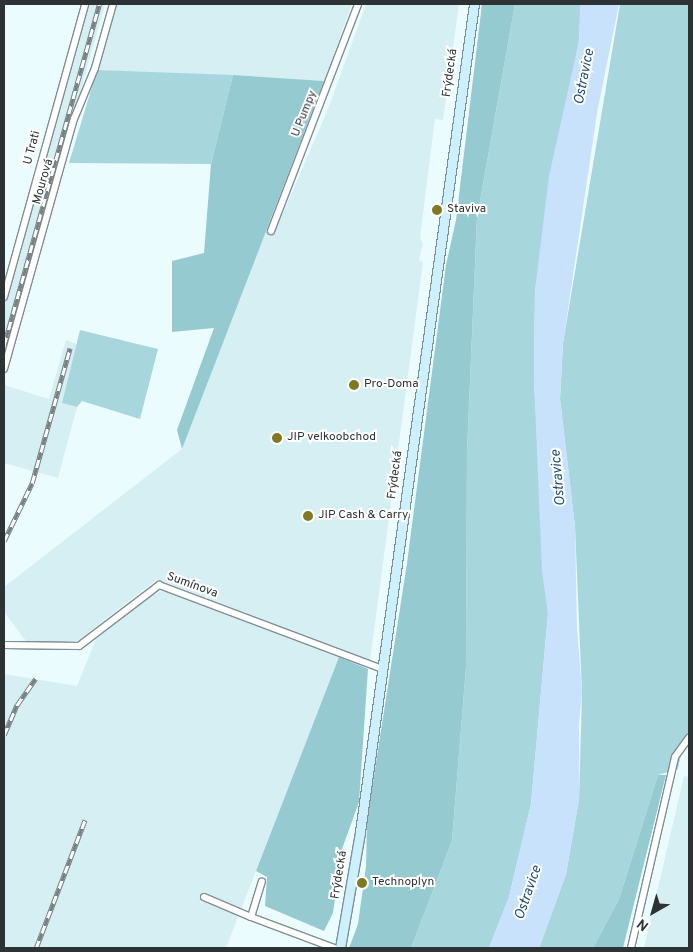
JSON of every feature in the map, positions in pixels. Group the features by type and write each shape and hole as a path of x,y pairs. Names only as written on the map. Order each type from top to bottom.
{"main road":[{"name":"Frýdecká","path":"340,948 382,669 474,4"}],"street":[{"name":"U Trati","path":"4,297 85,4"},
{"name":"Mourová","path":"4,369 74,119 95,68 113,4"},
{"name":"U Pumpy","path":"271,231 358,4"},
{"name":"Sumínova","path":"4,645 79,646 159,585 382,669"},
{"path":"631,948 675,757 689,738"},
{"path":"251,918 262,882"},
{"path":"204,897 251,918 334,948"}],"shaded area":[{"path":"88,4 105,4 4,364 4,304"},
{"path":"116,4 352,4 324,81 97,70"},
{"path":"366,4 459,4 443,120 435,119 420,238 423,244 419,260 423,262 370,661 157,579 75,643 26,641 4,612 4,587 182,449 265,232 274,234 328,109"},
{"path":"482,4 515,4 477,218 467,452 466,667 452,841 411,948 349,948 358,924 366,866 367,821 407,563 446,265 456,220"},
{"path":"515,4 581,4 579,41 535,290 534,382 548,614 531,804 509,897 489,948 411,948 452,841 466,667 467,452 477,218"},
{"path":"620,4 689,4 689,734 685,736 678,769 658,775 619,899 593,948 539,948 566,874 579,799 582,693 575,527 560,399 563,343"},
{"path":"97,70 233,75 211,164 69,163"},
{"path":"233,75 324,81 182,449 177,430 214,328 172,332 172,261 204,253 211,164"},
{"path":"80,330 158,349 140,419 82,401 77,407 62,403"},
{"path":"66,340 77,344 62,403 77,407 58,478 4,463 4,385 49,399"},
{"path":"163,591 339,657 226,948 4,948 4,674 77,686 96,639 152,595"},
{"path":"339,657 368,669 359,802 342,849 333,913 324,931 265,906 267,877 256,871"},
{"path":"658,775 666,775 623,948 593,948 619,899"},
{"path":"684,776 689,777 689,948 644,948"}],"water":[{"name":"Ostravice","path":"580,4 619,4 597,113 563,343 560,399 575,527 577,629 582,693 579,723 579,799 566,874 539,948 489,948 509,897 531,804 548,614 542,571 534,382 535,290 549,176 579,41"}],"railway":[{"path":"4,345 99,4"},
{"path":"4,541 32,483 70,348"},
{"path":"4,735 17,705 35,679"},
{"path":"36,948 85,820"}],"place":[{"name":"Staviva","path":"437,210"},
{"name":"Pro-Doma","path":"354,385"},
{"name":"JIP velkoobchod","path":"277,438"},
{"name":"JIP Cash & Carry","path":"308,516"},
{"name":"Technoplyn","path":"362,883"}]}
